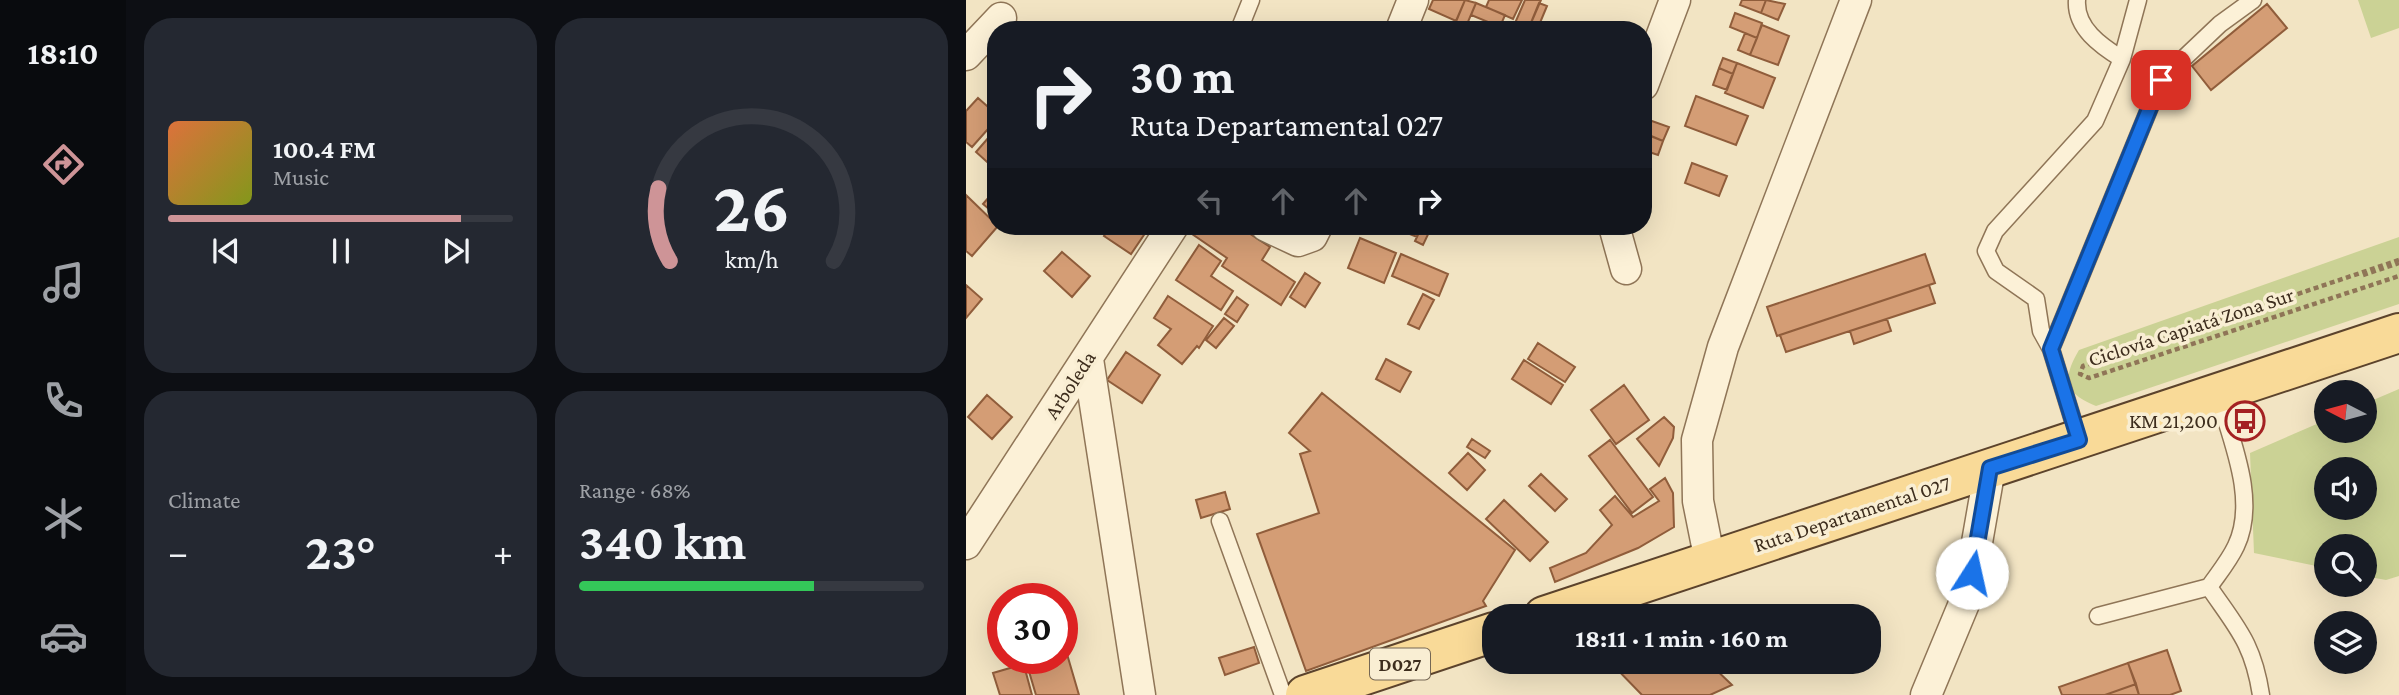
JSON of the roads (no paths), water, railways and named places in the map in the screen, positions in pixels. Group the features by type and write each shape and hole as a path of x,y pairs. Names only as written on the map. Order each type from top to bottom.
{"main road":[{"name":"Ruta Departamental 027","path":"1580,604 2399,333"},
{"name":"D027","path":"1305,695 1482,636"}],"street":[{"path":"1405,21 1413,0"},
{"path":"1652,61 1675,0"},
{"path":"1710,561 1698,501 1697,440 1723,347 1856,0"},
{"path":"966,55 987,29"},
{"name":"Arboleda","path":"966,544 1167,235"},
{"path":"1285,235 1298,241 1312,235"},
{"path":"1617,235 1626,269"},
{"path":"1088,359 1140,695"},
{"path":"1926,695 1968,594 1990,468"}],"lane":[{"path":"1243,21 1251,0"},
{"path":"2077,0 2085,29 2099,45 2122,60"},
{"path":"2079,440 2051,349 2041,331 2036,299 1996,271 1986,251 1995,231 2095,121 2122,60 2138,0"},
{"path":"2051,349 2161,80 2220,24 2253,0"},
{"path":"2098,616 2208,587 2236,547 2243,527 2242,481 2218,394"},
{"path":"1220,521 1283,695"},
{"path":"2208,587 2247,641 2256,667 2261,695"}],"place":[{"name":"KM 21,200","path":"2245,421"}]}
